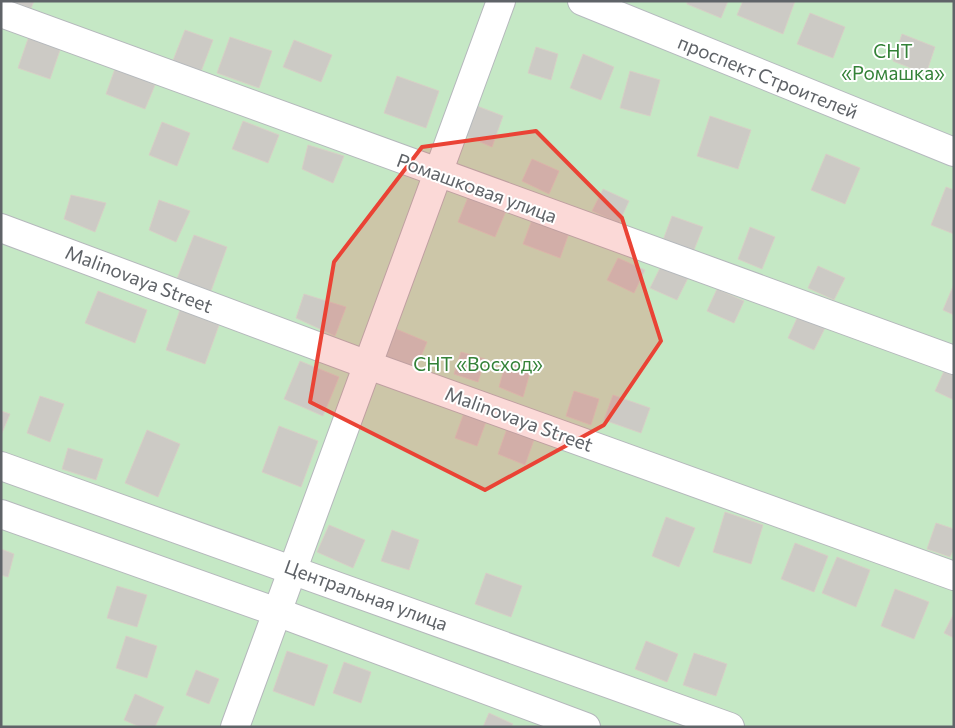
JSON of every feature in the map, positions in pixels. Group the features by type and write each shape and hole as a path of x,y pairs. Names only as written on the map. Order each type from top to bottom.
{"street":[{"path":"235,727 501,1"},
{"name":"проспект Строителей","path":"582,1 954,152"},
{"name":"Ромашковая улица","path":"1,13 954,360"},
{"name":"Malinovaya Street","path":"1,228 368,365 954,576"},
{"name":"Центральная улица","path":"1,466 730,727"},
{"path":"1,514 277,612 586,727"}],"highlighted area":[{"path":"536,131 622,218 661,341 604,425 485,490 310,402 334,262 422,147"}],"green space":[{"name":"СНТ «Восход»","path":"1,1 954,1 954,727 1,727"}],"building":[{"path":"10,1 34,1 31,8"},
{"path":"687,1 728,1 721,18 687,4"},
{"path":"743,1 795,1 783,34 737,15"},
{"path":"810,13 845,27 833,58 797,44"},
{"path":"185,30 213,40 200,74 172,63"},
{"path":"902,34 935,47 926,74 893,61"},
{"path":"29,36 61,47 50,79 18,68"},
{"path":"230,37 272,51 259,88 217,73"},
{"path":"294,40 332,55 321,82 283,67"},
{"path":"536,47 558,54 551,80 528,73"},
{"path":"583,54 614,67 601,100 570,88"},
{"path":"116,66 155,85 145,109 106,94"},
{"path":"630,71 660,80 650,116 620,108"},
{"path":"397,76 439,91 426,128 384,113"},
{"path":"477,106 503,116 492,147 466,136"},
{"path":"710,116 751,130 738,169 697,156"},
{"path":"243,121 279,135 268,163 232,149"},
{"path":"162,122 190,133 177,166 149,155"},
{"path":"308,145 344,156 333,183 302,169"},
{"path":"826,154 860,168 845,204 811,190"},
{"path":"532,159 559,171 549,194 522,181"},
{"path":"946,187 954,190 954,234 931,225"},
{"path":"603,189 629,201 619,223 592,211"},
{"path":"71,195 106,203 95,232 64,219"},
{"path":"469,195 506,211 495,237 458,222"},
{"path":"159,200 190,211 176,242 149,230"},
{"path":"672,216 703,227 692,255 662,243"},
{"path":"532,220 569,233 560,258 523,244"},
{"path":"750,227 775,237 762,269 738,259"},
{"path":"194,235 227,247 211,291 177,279"},
{"path":"618,258 645,270 634,293 607,280"},
{"path":"661,266 688,278 677,300 650,288"},
{"path":"818,266 845,278 834,300 808,288"},
{"path":"954,284 954,315 943,310"},
{"path":"717,289 744,301 734,323 707,311"},
{"path":"98,291 147,310 135,343 85,323"},
{"path":"304,294 346,307 335,336 296,318"},
{"path":"180,310 219,325 205,364 166,350"},
{"path":"798,316 825,328 814,350 788,338"},
{"path":"396,329 427,342 415,371 384,358"},
{"path":"461,352 485,359 478,382 454,374"},
{"path":"507,359 531,369 523,397 499,387"},
{"path":"300,361 339,377 323,416 284,399"},
{"path":"945,369 954,373 954,400 935,391"},
{"path":"574,391 599,399 591,425 566,416"},
{"path":"613,395 650,408 641,433 604,420"},
{"path":"40,396 64,404 50,442 27,433"},
{"path":"465,410 487,419 477,446 455,438"},
{"path":"1,411 10,414 1,435"},
{"path":"509,423 536,434 525,465 498,454"},
{"path":"279,426 318,441 301,487 262,472"},
{"path":"147,430 180,444 158,497 125,483"},
{"path":"68,448 103,459 96,480 62,469"},
{"path":"725,512 763,525 751,564 713,552"},
{"path":"666,517 695,528 679,567 652,556"},
{"path":"936,523 954,529 954,548 950,557 927,549"},
{"path":"329,525 365,540 353,568 317,552"},
{"path":"392,530 419,540 409,570 381,561"},
{"path":"795,543 828,556 814,592 781,579"},
{"path":"1,549 14,554 8,577 1,575"},
{"path":"837,557 870,570 856,607 822,593"},
{"path":"486,573 522,586 511,617 475,604"},
{"path":"117,586 147,595 137,627 107,618"},
{"path":"895,589 929,602 914,639 881,626"},
{"path":"954,613 954,638 944,633"},
{"path":"126,636 157,646 147,678 116,668"},
{"path":"646,641 678,654 667,682 635,669"},
{"path":"287,651 328,665 314,706 273,691"},
{"path":"694,653 727,664 716,696 683,685"},
{"path":"344,662 371,672 361,703 333,693"},
{"path":"196,670 219,679 209,704 186,695"},
{"path":"135,694 164,707 155,727 140,727 124,720"},
{"path":"489,713 513,724 511,727 483,727"}],"park label":[{"name":"СНТ «Ромашка»","path":"893,62"}]}
